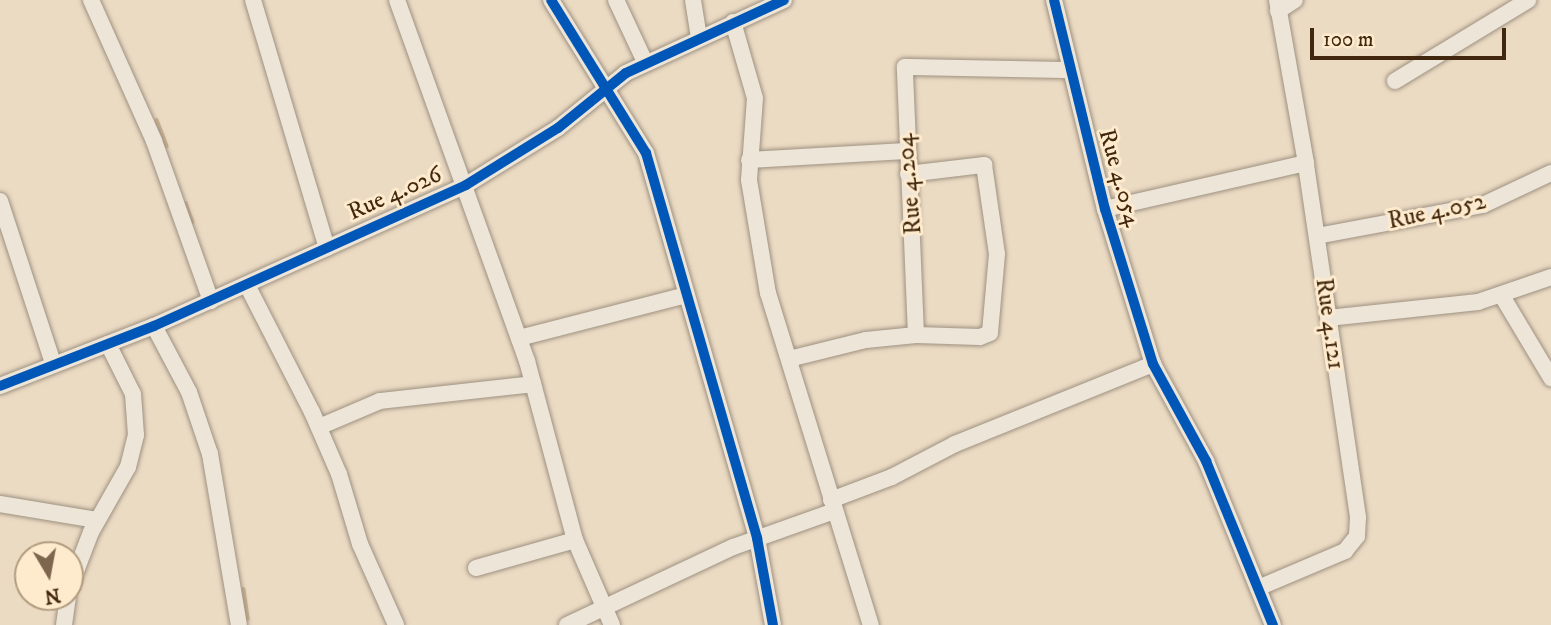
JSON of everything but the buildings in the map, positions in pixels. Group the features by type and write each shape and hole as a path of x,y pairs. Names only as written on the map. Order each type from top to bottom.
{"street":[{"path":"91,0 154,141 212,301"},
{"path":"253,0 327,248"},
{"path":"397,0 519,338 575,540 612,625"},
{"path":"551,0 607,85 646,153 757,538 773,625"},
{"path":"616,0 645,62"},
{"path":"693,0 699,37"},
{"name":"Rue 4.026","path":"0,386 212,301 466,185 558,128 607,85 645,62 784,0"},
{"name":"Rue 4.054","path":"1054,0 1068,70 1105,209 1153,364 1206,461 1273,625"},
{"path":"1278,6 1295,0"},
{"path":"1395,81 1528,0"},
{"name":"Rue 4.121","path":"1258,588 1345,551 1357,536 1317,236 1278,6"},
{"path":"733,22 755,98 750,160 768,293 871,625"},
{"name":"Rue 4.204","path":"916,335 903,72 909,65 1068,70"},
{"path":"750,160 906,150"},
{"path":"1105,209 1306,163"},
{"path":"789,359 866,340 916,335 980,337 990,333 997,254 984,165 908,174"},
{"name":"Rue 4.052","path":"1317,236 1483,205 1551,173"},
{"path":"0,201 54,363"},
{"path":"1328,318 1502,296 1551,277"},
{"path":"247,285 319,427 339,474 360,544 396,625"},
{"path":"519,338 687,295"},
{"path":"1502,296 1551,378"},
{"path":"154,326 189,393 210,454 239,625"},
{"path":"84,552 97,520 128,467 136,435 133,394 108,344"},
{"path":"567,625 833,505 955,444 1153,364"},
{"path":"319,427 380,401 533,384"},
{"path":"0,504 97,520"},
{"path":"476,568 575,540"}],"waterway":[{"path":"157,120 167,146"},
{"path":"186,203 193,222"},
{"path":"244,589 248,619"}],"cycle path":[{"path":"551,0 646,153 757,538 773,625"},
{"path":"0,386 154,326 466,185 558,128 626,73 784,0"},
{"path":"1054,0 1105,209 1153,364 1206,461 1273,625"}]}
